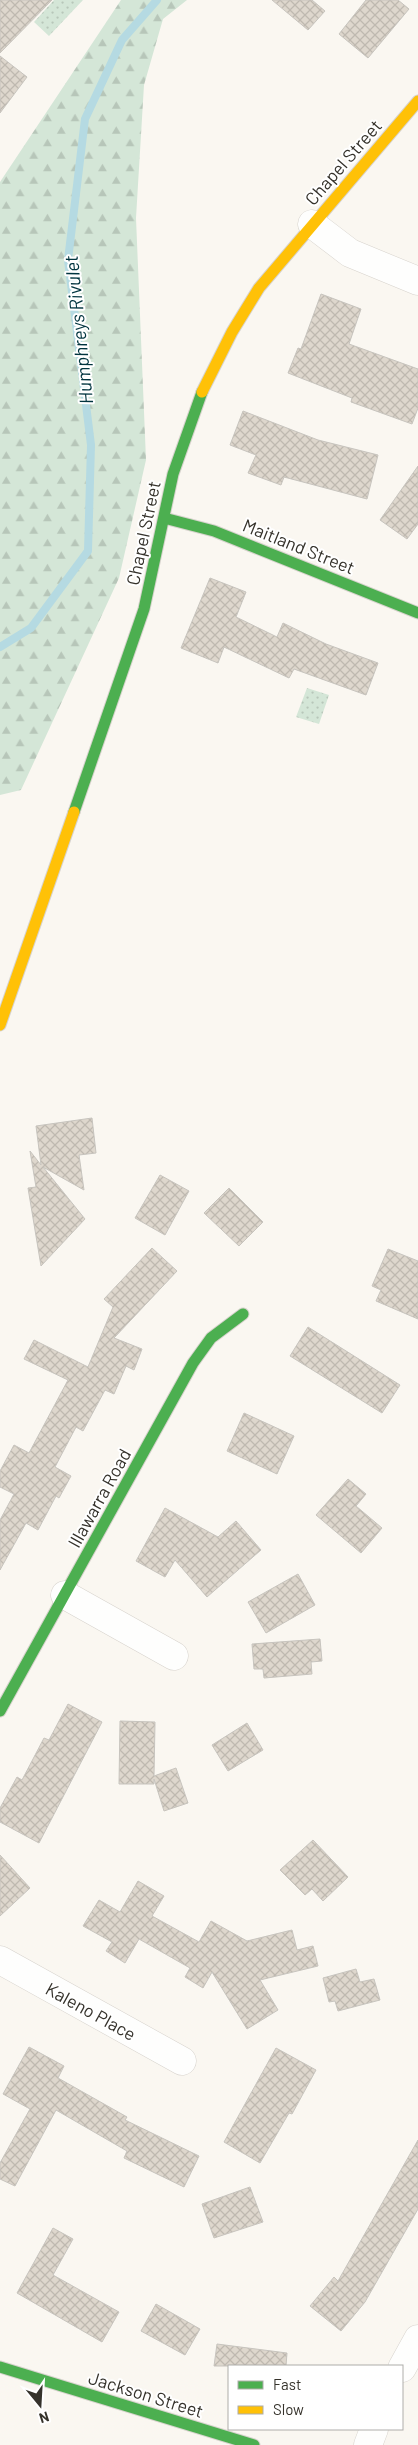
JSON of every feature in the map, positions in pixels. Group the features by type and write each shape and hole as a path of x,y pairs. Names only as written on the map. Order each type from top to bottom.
{"street":[{"name":"Chapel Street","path":"0,1025 141,617 173,475 189,422 216,360 237,320 259,288 418,101"},
{"path":"312,224 350,253 418,281"},
{"name":"Maitland Street","path":"164,518 214,531 418,613"},
{"name":"Illawarra Road","path":"0,1711 193,1363 211,1338 243,1314"},
{"path":"66,1595 174,1656"},
{"name":"Kaleno Place","path":"0,1960 182,2061"},
{"path":"403,2366 418,2339"},
{"name":"Jackson Street","path":"0,2367 254,2445"},
{"path":"368,2445 374,2430"}],"green space":[{"path":"54,0 83,0 49,36 34,22"},
{"path":"121,0 187,0 163,19 144,85 136,218 146,460 119,578 21,790 0,795 0,182"},
{"path":"307,688 329,695 319,724 296,717"}],"building":[{"path":"0,0 52,0 0,53"},
{"path":"272,0 312,0 325,11 308,30"},
{"path":"366,0 398,0 409,9 368,58 339,34"},
{"path":"0,56 27,77 0,113"},
{"path":"321,294 361,309 349,344 418,369 418,408 412,424 351,402 352,398 288,373 298,348 301,349"},
{"path":"243,411 318,440 378,455 367,499 284,477 281,485 248,473 256,455 230,445"},
{"path":"418,466 418,524 407,539 380,520"},
{"path":"210,578 246,592 236,617 277,637 283,623 326,644 378,663 366,695 294,669 289,678 224,647 218,663 181,648"},
{"path":"92,1118 96,1153 79,1155 84,1190 43,1167 85,1219 41,1266 28,1188 36,1187 30,1151 41,1165 36,1126"},
{"path":"160,1175 189,1191 165,1235 135,1218"},
{"path":"229,1188 263,1222 239,1246 204,1213"},
{"path":"152,1248 177,1271 114,1338 142,1349 134,1370 126,1366 114,1394 105,1390 83,1431 76,1427 55,1467 71,1476 59,1498 56,1496 38,1530 26,1523 0,1570 0,1520 14,1494 0,1487 0,1471 14,1445 29,1453 68,1380 24,1359 34,1340 88,1367 113,1307 104,1299"},
{"path":"388,1249 418,1261 418,1319 376,1301 381,1290 372,1286"},
{"path":"308,1327 400,1385 382,1413 290,1356"},
{"path":"244,1413 294,1436 277,1474 227,1451"},
{"path":"348,1479 366,1494 356,1506 382,1528 361,1553 316,1515"},
{"path":"165,1508 218,1537 236,1521 261,1550 207,1597 175,1560 165,1577 136,1561"},
{"path":"298,1574 315,1605 266,1633 248,1602"},
{"path":"320,1639 322,1661 311,1662 312,1674 264,1678 263,1669 254,1669 252,1644"},
{"path":"68,1704 102,1722 39,1843 0,1822 0,1808 17,1777 22,1780 44,1738 49,1740"},
{"path":"120,1721 155,1722 154,1776 176,1768 188,1803 164,1811 154,1779 154,1784 119,1784"},
{"path":"247,1723 263,1750 228,1771 212,1745"},
{"path":"313,1840 348,1877 323,1901 312,1889 305,1895 280,1870"},
{"path":"0,1855 30,1888 0,1916"},
{"path":"138,1881 164,1896 152,1916 199,1942 211,1921 247,1941 292,1930 297,1950 313,1946 318,1966 260,1980 278,2010 247,2029 212,1972 203,1988 185,1977 190,1968 139,1939 125,1963 106,1951 112,1942 83,1926 99,1900 120,1912"},
{"path":"356,1969 360,1982 374,1979 380,2000 338,2011 335,2001 329,2002 323,1978"},
{"path":"29,2047 64,2066 58,2078 127,2117 125,2120 199,2156 184,2187 124,2158 127,2151 56,2110 15,2186 0,2179 0,2163 30,2109 3,2094"},
{"path":"276,2048 316,2070 292,2114 289,2113 260,2163 224,2142"},
{"path":"418,2140 418,2209 365,2302 341,2331 310,2306 334,2277 338,2281"},
{"path":"250,2187 263,2222 214,2238 202,2204"},
{"path":"53,2228 73,2239 53,2275 119,2312 102,2342 17,2293"},
{"path":"156,2304 200,2329 185,2355 141,2331"},
{"path":"217,2344 287,2353 286,2365 214,2366"}],"waterway":[{"name":"Humphreys Rivulet","path":"0,647 31,628 88,551 91,445 68,260 85,119 122,40 157,0"}],"traffic: fast":[{"path":"74,812 144,609 173,474 202,392"},
{"path":"164,518 214,531 418,613"},
{"path":"0,1711 193,1363 211,1338 243,1314"},
{"path":"0,2367 254,2445"}],"traffic: slow":[{"path":"202,392 232,332 259,288 418,101"},
{"path":"0,1025 74,812"}]}
